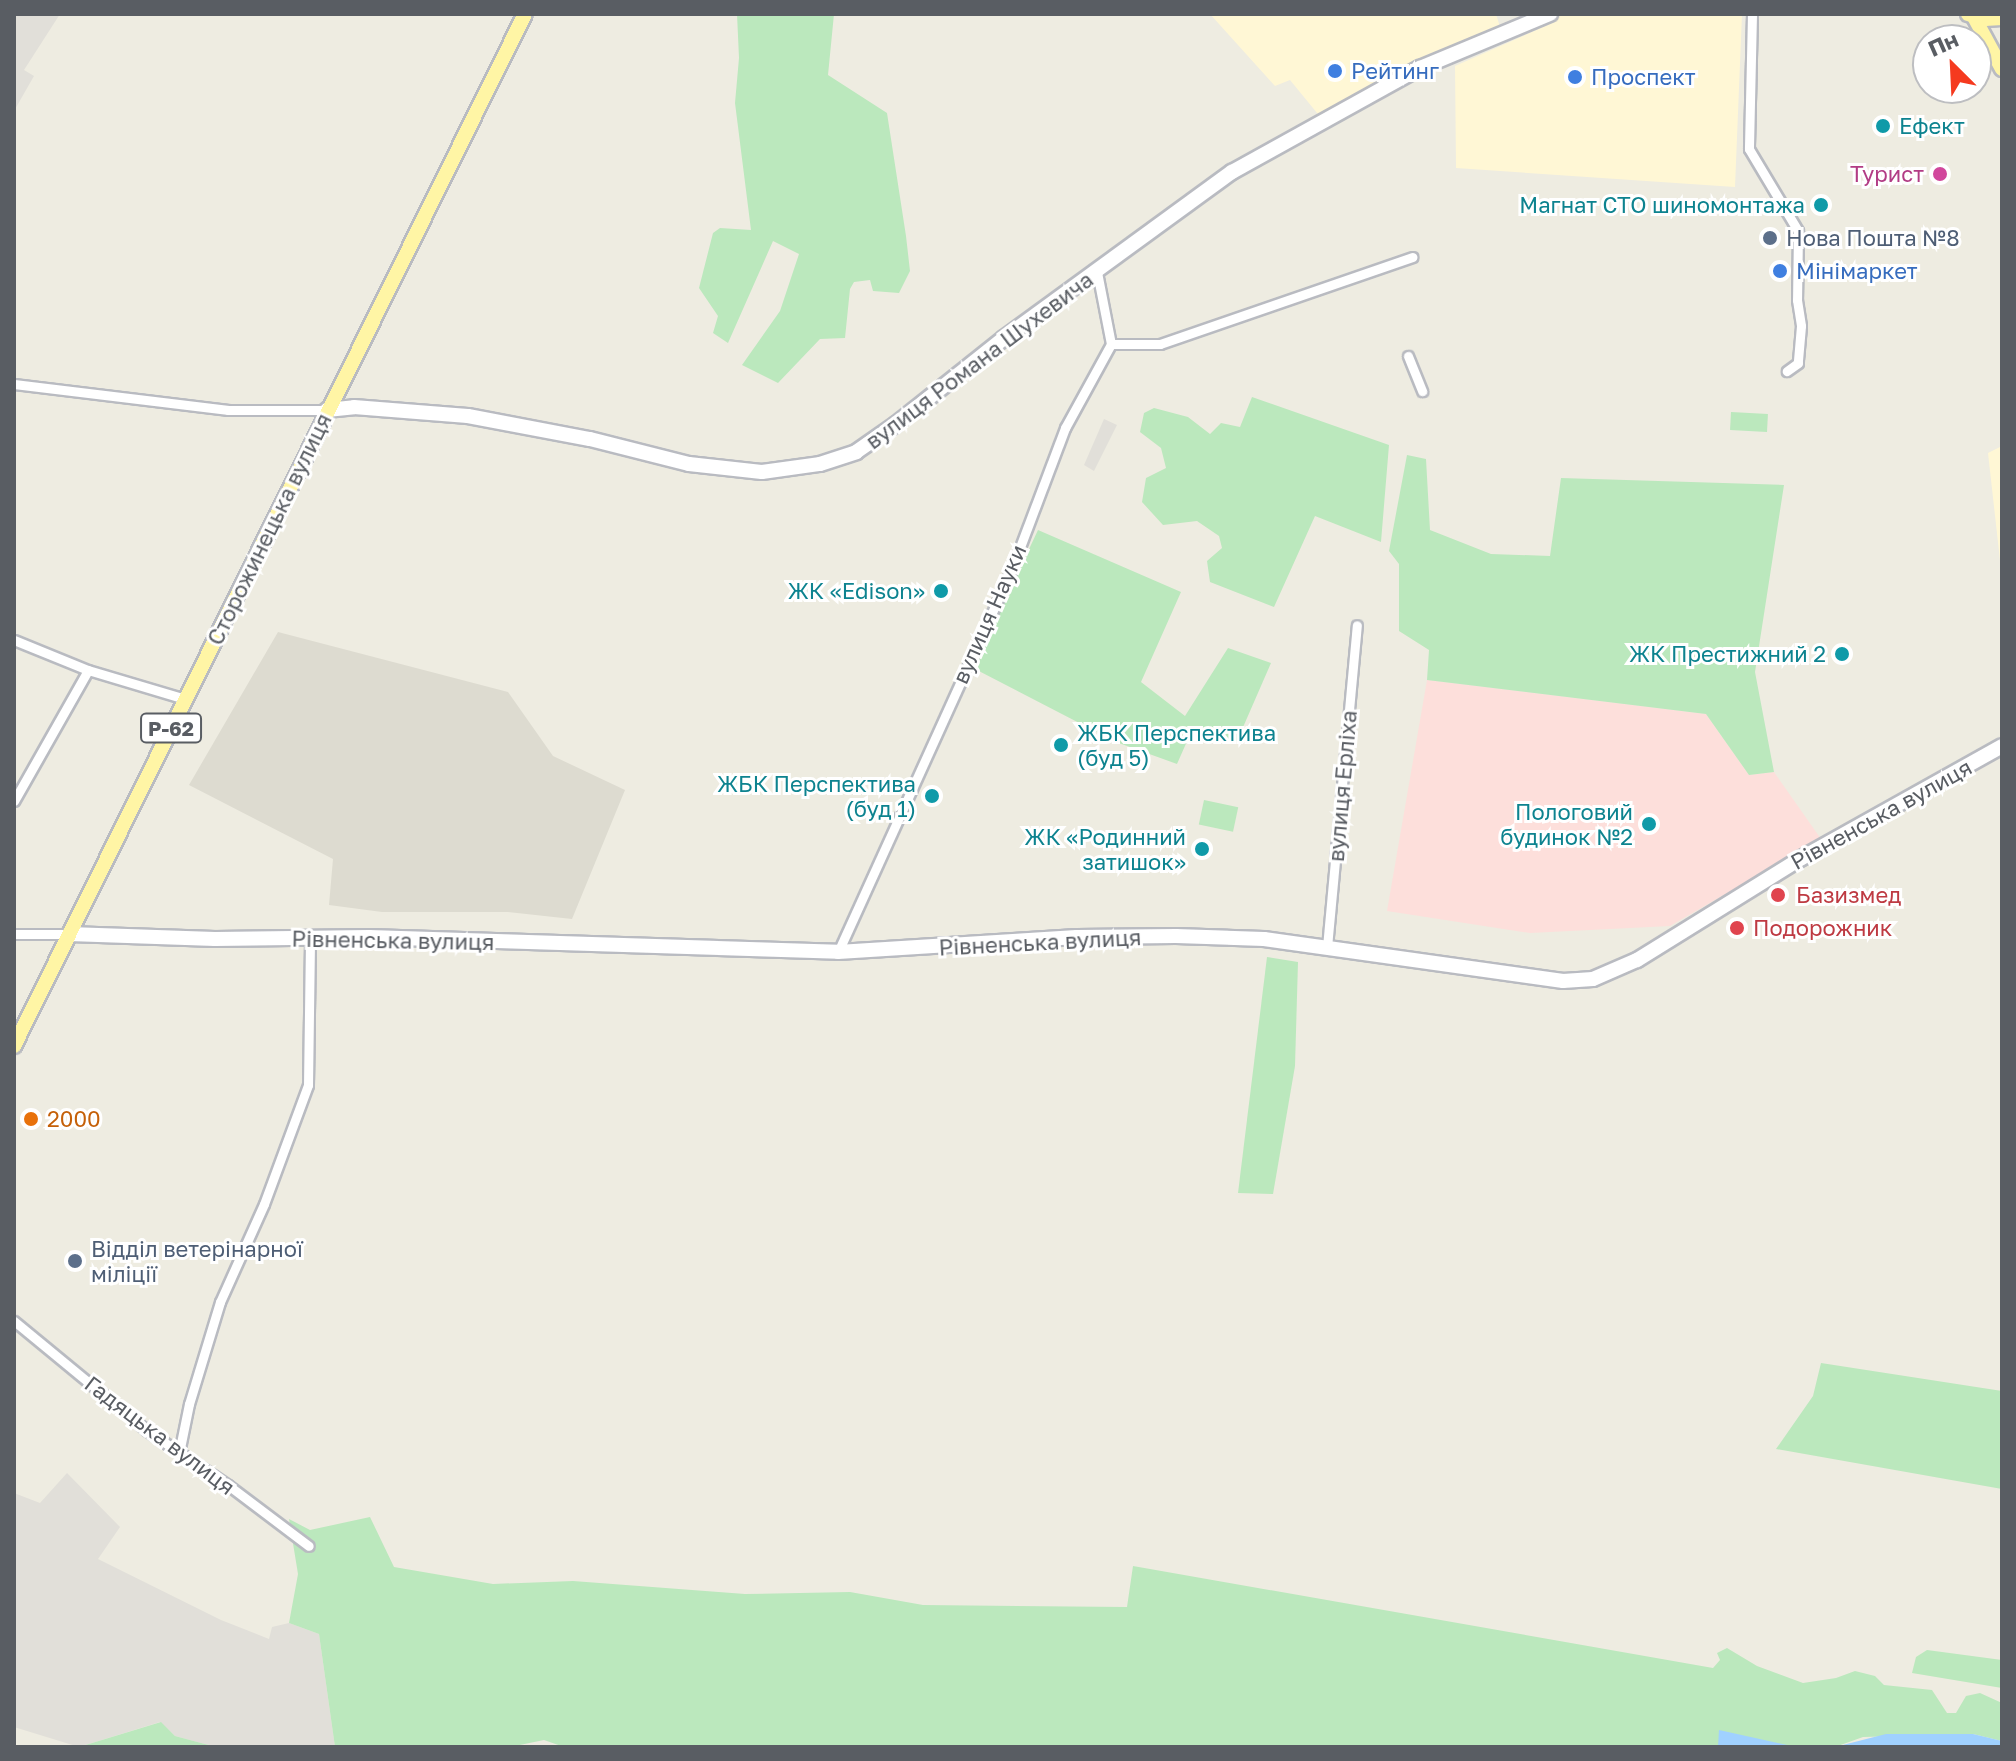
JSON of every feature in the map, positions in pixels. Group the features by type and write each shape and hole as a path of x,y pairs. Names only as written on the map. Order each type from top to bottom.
{"main road":[{"name":"Сторожинецька вулиця","path":"14,1046 525,14"},
{"path":"1971,15 2002,18"},
{"path":"1971,15 2002,69"}],"street":[{"name":"вулиця Романа Шухевича","path":"14,384 228,410 354,407 468,416 590,439 689,464 762,472 820,464 856,452 896,424 1139,237 1244,165 1420,68 1550,14"},
{"path":"1752,14 1749,149 1798,231 1797,300 1801,326 1798,363 1787,371"},
{"path":"1097,272 1111,344 1160,344 1412,257"},
{"name":"вулиця Науки","path":"838,952 1011,571 1065,428 1111,344"},
{"path":"1408,356 1422,391"},
{"name":"вулиця Ерліха","path":"1327,947 1357,625"},
{"path":"14,640 88,670 185,699"},
{"path":"14,801 88,670"},
{"name":"Рівненська вулиця","path":"14,934 215,939 310,936 838,952 1077,937 1176,936 1264,939 1563,981 1593,979 1637,960 1800,859 2002,746"},
{"path":"179,1453 189,1404 220,1302 264,1204 308,1085 310,936"},
{"name":"Гадяцька вулиця","path":"14,1321 179,1453 309,1546"}],"shaded area":[{"path":"14,14 60,14 24,70 34,76 14,111"},
{"name":"Рейтинг","path":"1210,14 1496,14 1501,30 1322,119 1290,80 1275,86"},
{"path":"1558,14 1742,14 1735,187 1456,168 1455,66 1548,25 1545,19"},
{"path":"1104,419 1117,425 1094,471 1084,465"},
{"path":"2002,446 2002,578 1988,453"},
{"path":"278,632 508,692 553,756 625,790 572,919 508,912 382,912 329,905 333,859 189,785"},
{"path":"1427,680 1706,714 1749,775 1774,772 1821,839 1670,926 1530,933 1387,911"},
{"path":"67,1473 120,1527 98,1559 221,1620 269,1639 272,1627 289,1623 319,1634 335,1747 216,1747 175,1736 160,1722 79,1747 14,1727 14,1493 40,1503"}],"green space":[{"path":"737,14 834,14 828,75 887,113 910,271 899,293 873,291 870,280 854,282 850,289 845,338 820,339 778,383 742,365 780,311 799,254 773,241 728,343 713,333 718,316 699,288 713,233 720,228 751,230 735,103 739,58"},
{"path":"1252,397 1389,445 1381,542 1315,516 1274,607 1210,582 1207,561 1222,548 1219,536 1197,521 1163,525 1142,502 1146,478 1166,468 1161,448 1140,432 1144,413 1154,408 1188,417 1210,434 1221,423 1240,427"},
{"path":"1731,412 1768,414 1767,432 1730,430"},
{"path":"1407,455 1426,459 1430,530 1491,554 1550,556 1561,478 1784,485 1755,672 1774,772 1749,775 1706,714 1427,680 1429,650 1399,631 1399,564 1389,551"},
{"path":"1038,530 1181,592 1141,682 1185,716 1228,648 1271,663 1237,741 1192,730 1177,764 1116,742 973,668"},
{"path":"1204,800 1238,807 1233,832 1199,824"},
{"path":"1267,957 1298,962 1295,1066 1273,1194 1238,1193"},
{"path":"1821,1363 2002,1391 2002,1489 1776,1449 1813,1396"},
{"path":"370,1517 394,1567 493,1584 573,1581 745,1594 850,1592 923,1605 1127,1607 1133,1566 1713,1668 1720,1660 1717,1653 1727,1648 1757,1666 1803,1683 1836,1678 1855,1671 1875,1676 1884,1685 1932,1690 1947,1713 1956,1713 1966,1696 1980,1693 2002,1703 2002,1741 1973,1734 1863,1737 1835,1747 564,1747 544,1740 510,1747 335,1747 319,1634 289,1623 298,1574 289,1519 310,1530"},
{"path":"1927,1650 2002,1660 2002,1688 1912,1673 1916,1657"},
{"path":"161,1722 175,1736 216,1747 79,1747"}],"water":[{"path":"1719,1730 1787,1745 1807,1747 1718,1747"},
{"path":"1886,1734 1973,1734 2002,1741 2002,1747 1835,1747"}],"place":[{"name":"Рейтинг","path":"1335,71"},
{"name":"Проспект","path":"1575,77"},
{"name":"Ефект","path":"1883,126"},
{"name":"Турист","path":"1940,174"},
{"name":"Магнат СТО шиномонтажа","path":"1821,205"},
{"name":"Нова Пошта №8","path":"1770,238"},
{"name":"Мінімаркет","path":"1780,271"},
{"name":"ЖК «Edison»","path":"941,591"},
{"name":"ЖК Престижний 2","path":"1842,654"},
{"name":"ЖБК Перспектива (буд 5)","path":"1061,745"},
{"name":"ЖБК Перспектива (буд 1)","path":"932,796"},
{"name":"Пологовий будинок №2","path":"1649,824"},
{"name":"ЖК «Родинний затишок»","path":"1202,849"},
{"name":"Базизмед","path":"1778,895"},
{"name":"Подорожник","path":"1737,928"},
{"name":"2000","path":"31,1119"},
{"name":"Відділ ветерінарної міліції","path":"75,1261"}]}
